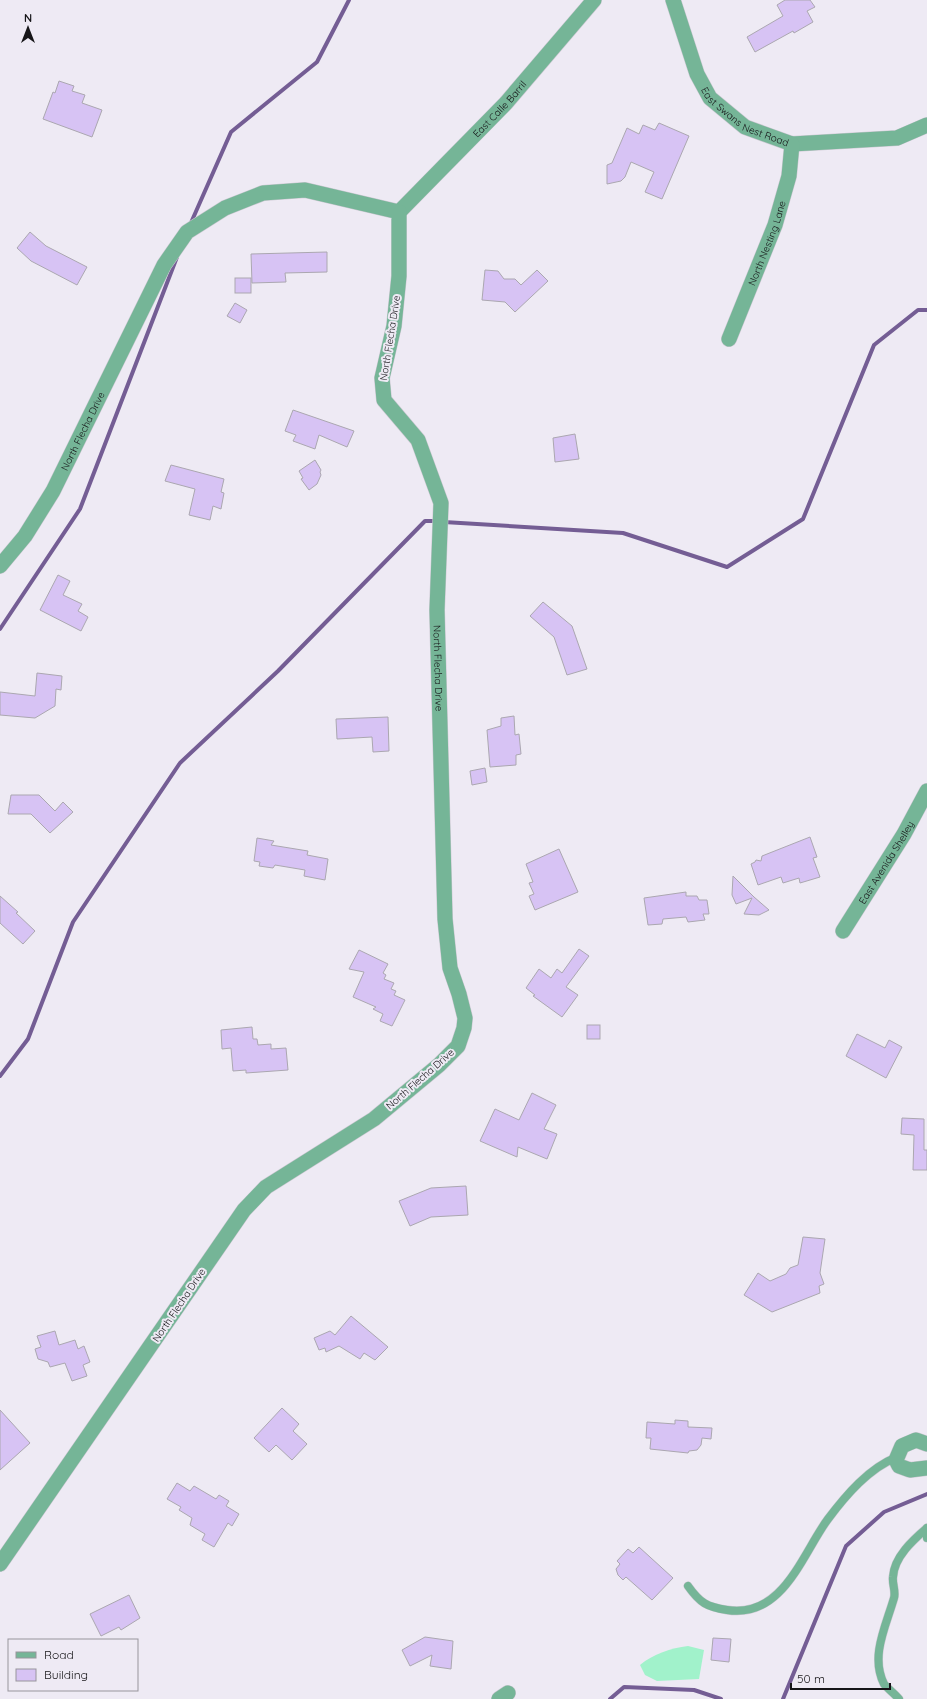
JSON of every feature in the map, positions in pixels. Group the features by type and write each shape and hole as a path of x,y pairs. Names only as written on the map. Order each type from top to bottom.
{"street":[{"name":"East Calle Barril","path":"399,212 506,102 594,0"},
{"name":"East Swans Nest Road","path":"673,0 697,74 710,98 745,127 792,144 897,138 927,125"},
{"name":"North Nesting Lane","path":"730,339 775,225 789,176 792,144"},
{"name":"North Flecha Drive","path":"0,566 25,536 53,491 164,265 187,232 225,208 263,193 305,190 399,212 399,276 394,326 382,378 384,400 418,440 441,503 437,610 445,919 450,968 465,1018 462,1037 458,1046 439,1065 374,1119 266,1187 244,1210 0,1564"},
{"name":"East Avenida Shelley","path":"843,931 904,834 927,791"},
{"path":"927,1444 916,1440 902,1446 896,1460 899,1466 910,1470 927,1468"}],"lane":[{"path":"688,1586 696,1597 707,1606 733,1611 761,1607 774,1598 788,1581 809,1553 827,1520 846,1497 876,1468 898,1457"},
{"path":"927,1528 927,1538"},
{"path":"899,1699 885,1685 878,1669 879,1647 894,1596 893,1576 897,1562 912,1541 927,1528"}],"green space":[{"path":"688,1646 704,1650 699,1679 657,1681 645,1675 640,1665 645,1661 662,1652"}],"building":[{"path":"785,0 810,0 815,7 807,11 813,22 755,52 747,37 783,16 777,5"},
{"path":"59,81 74,86 72,91 85,95 82,103 102,110 92,137 43,119 53,92 55,93"},
{"path":"659,123 689,136 662,199 645,192 654,172 631,162 625,177 621,181 607,184 607,165 612,163 627,128 639,134 643,125 655,130"},
{"path":"30,232 46,246 87,267 77,285 31,261 17,248"},
{"path":"327,252 327,272 285,273 286,282 252,283 251,254"},
{"path":"485,270 498,271 504,279 515,279 521,285 537,270 548,281 515,312 505,302 482,300"},
{"path":"235,278 251,278 251,293 235,293"},
{"path":"235,303 247,310 240,323 227,316"},
{"path":"293,410 354,431 347,447 319,435 315,449 293,441 296,435 285,431"},
{"path":"575,434 579,459 555,462 553,438"},
{"path":"315,460 321,470 321,475 317,484 309,490 301,479 303,478 299,471"},
{"path":"171,465 224,479 221,492 224,493 221,509 213,506 210,520 189,515 195,489 165,481"},
{"path":"58,575 70,581 63,595 82,604 78,611 88,617 81,631 40,610"},
{"path":"543,602 572,626 587,669 567,675 554,637 530,616"},
{"path":"37,673 62,676 61,690 56,689 55,706 35,718 0,715 0,692 35,696"},
{"path":"514,716 515,735 519,734 521,754 516,755 516,765 490,767 487,730 501,726 501,718"},
{"path":"388,717 389,751 373,752 372,737 337,739 336,719"},
{"path":"485,768 487,782 472,785 470,771"},
{"path":"11,795 39,795 55,811 63,802 73,812 50,833 31,814 8,814"},
{"path":"810,837 817,857 813,858 820,877 800,883 799,878 783,883 781,877 758,885 751,864 756,860 761,861 762,856"},
{"path":"257,838 274,841 271,845 308,851 307,855 328,859 325,880 304,876 305,870 275,865 273,868 259,866 260,862 254,861"},
{"path":"559,849 578,892 535,910 529,896 534,894 529,883 533,882 526,864"},
{"path":"733,876 769,910 759,915 744,914 752,898 736,904 732,895"},
{"path":"686,892 686,896 697,896 699,900 707,900 709,914 703,914 705,920 688,922 686,917 663,919 662,924 648,925 644,898"},
{"path":"0,896 18,912 16,913 35,931 23,944 0,923"},
{"path":"579,949 589,956 566,987 578,995 562,1017 533,996 535,995 526,988 539,969 551,978 557,969 562,973"},
{"path":"359,950 388,964 383,973 386,975 384,979 394,983 391,989 396,991 394,995 405,1000 392,1026 380,1021 383,1014 373,1009 376,1007 353,997 364,972 349,969"},
{"path":"587,1025 600,1025 600,1039 587,1039"},
{"path":"252,1027 253,1039 257,1039 258,1045 271,1044 271,1049 286,1048 288,1070 246,1073 246,1070 233,1071 231,1048 222,1049 221,1030"},
{"path":"857,1034 885,1048 889,1040 902,1047 886,1078 846,1056"},
{"path":"532,1093 556,1105 544,1129 557,1134 547,1159 518,1147 517,1157 480,1141 495,1109 519,1120"},
{"path":"902,1118 924,1119 924,1150 927,1150 927,1170 913,1170 914,1135 901,1134"},
{"path":"466,1186 468,1215 431,1217 410,1226 399,1201 431,1188"},
{"path":"803,1237 825,1239 820,1273 824,1284 819,1286 820,1293 772,1312 744,1295 758,1273 770,1281 786,1274 790,1268 798,1265"},
{"path":"351,1316 388,1347 375,1360 364,1353 360,1359 339,1346 326,1352 325,1348 319,1350 314,1338 330,1331 335,1335"},
{"path":"55,1331 59,1345 75,1340 78,1349 84,1346 90,1362 83,1365 87,1376 72,1381 65,1363 50,1367 48,1362 38,1359 35,1349 41,1347 37,1336"},
{"path":"282,1408 299,1424 293,1431 307,1444 292,1460 276,1445 269,1452 254,1438"},
{"path":"0,1410 30,1443 0,1470"},
{"path":"675,1420 688,1421 688,1427 712,1428 711,1439 702,1438 701,1445 697,1450 689,1451 688,1453 650,1449 651,1438 646,1438 647,1422 675,1424"},
{"path":"177,1483 190,1491 194,1486 216,1499 219,1495 229,1501 226,1506 239,1514 232,1526 228,1523 214,1547 202,1540 205,1534 190,1525 192,1518 179,1510 181,1507 167,1499"},
{"path":"639,1547 673,1578 652,1600 626,1577 623,1580 618,1575 616,1569 620,1564 617,1561 628,1549 633,1553"},
{"path":"129,1595 140,1618 121,1630 119,1627 101,1636 90,1614"},
{"path":"425,1637 453,1641 451,1669 430,1666 432,1655 410,1666 402,1650"},
{"path":"713,1638 731,1639 729,1662 711,1660"}],"waterway":[{"path":"190,225 231,132 317,62 349,0"},
{"path":"0,629 80,509 177,257"},
{"path":"444,522 623,533 727,567 803,519 874,345 918,310 927,310"},
{"path":"0,1076 28,1039 73,922 180,763 278,671 425,521 437,521"},
{"path":"783,1699 846,1546 884,1512 927,1494"},
{"path":"610,1699 624,1687 694,1690 721,1699"}]}
